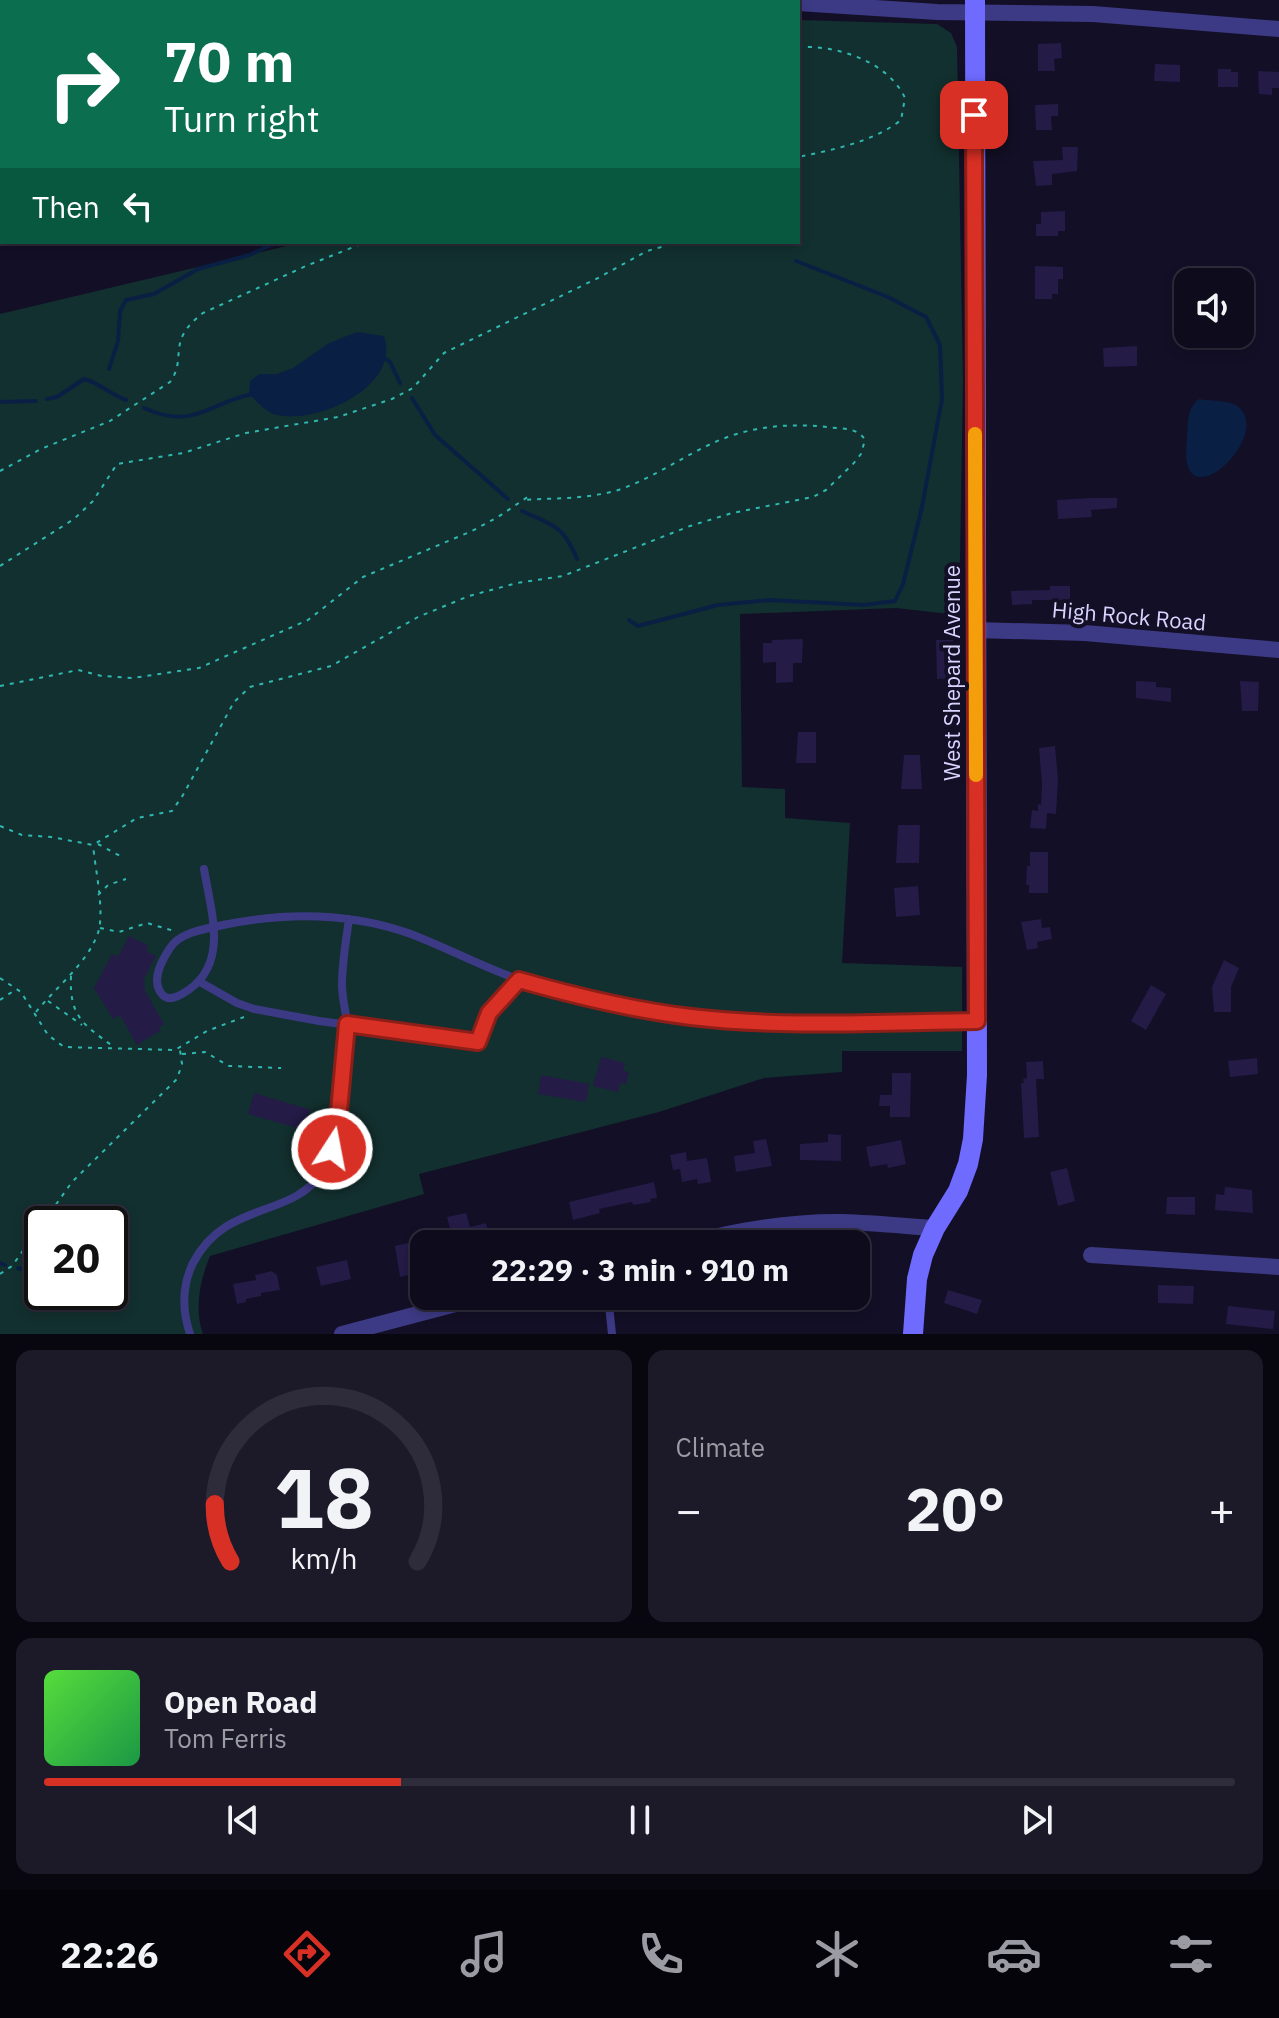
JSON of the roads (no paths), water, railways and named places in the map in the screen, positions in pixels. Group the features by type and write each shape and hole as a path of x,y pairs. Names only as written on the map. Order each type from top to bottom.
{"street":[{"path":"800,3 974,6 1279,29"},
{"name":"West Shepard Avenue","path":"913,1334 917,1279 923,1255 935,1228 953,1201 968,1164 975,1110 974,6"},
{"name":"High Rock Road","path":"975,630 1085,633 1279,650"},
{"path":"753,1230 789,1224 841,1222 935,1228"},
{"path":"1091,1255 1279,1267"},
{"path":"342,1334 433,1310"}],"lane":[{"path":"204,869 213,927 216,946 214,956 200,982 176,998 165,997 160,993 157,979 161,965 171,945 183,936 213,927 285,915 311,914 408,933 519,980 625,1006 692,1017 768,1021 977,1021"},
{"path":"190,1334 183,1297 189,1272 201,1250 218,1230 242,1217 292,1199 310,1187 323,1170 332,1149 347,1024 342,990 349,919"},
{"path":"200,982 254,1009 478,1042 489,1013 519,980"},
{"path":"313,1121 336,1125"},
{"path":"609,1310 612,1334"}],"water":[{"path":"357,332 384,336 386,355 380,372 368,387 351,399 310,414 290,416 273,414 249,394 250,381 259,374 277,374 293,368 329,343"},
{"path":"1199,399 1236,405 1246,418 1245,435 1236,452 1223,467 1209,476 1196,476 1187,465 1189,417"}],"waterway":[{"path":"109,369 118,341 120,311 126,300 154,294 198,269 249,255 274,244"},
{"path":"629,620 638,626 718,605 770,600 864,605 895,601 903,584 922,507 942,399 940,345 926,317 888,297 796,261"},
{"path":"382,356 390,362 400,383"},
{"path":"47,399 57,397 84,379 126,400"},
{"path":"144,408 176,417 189,416 253,394"},
{"path":"412,398 435,435 508,499"},
{"path":"0,402 36,401"},
{"path":"522,511 562,533 577,559"},
{"path":"0,1263 5,1265"},
{"path":"18,1268 24,1270"}]}
